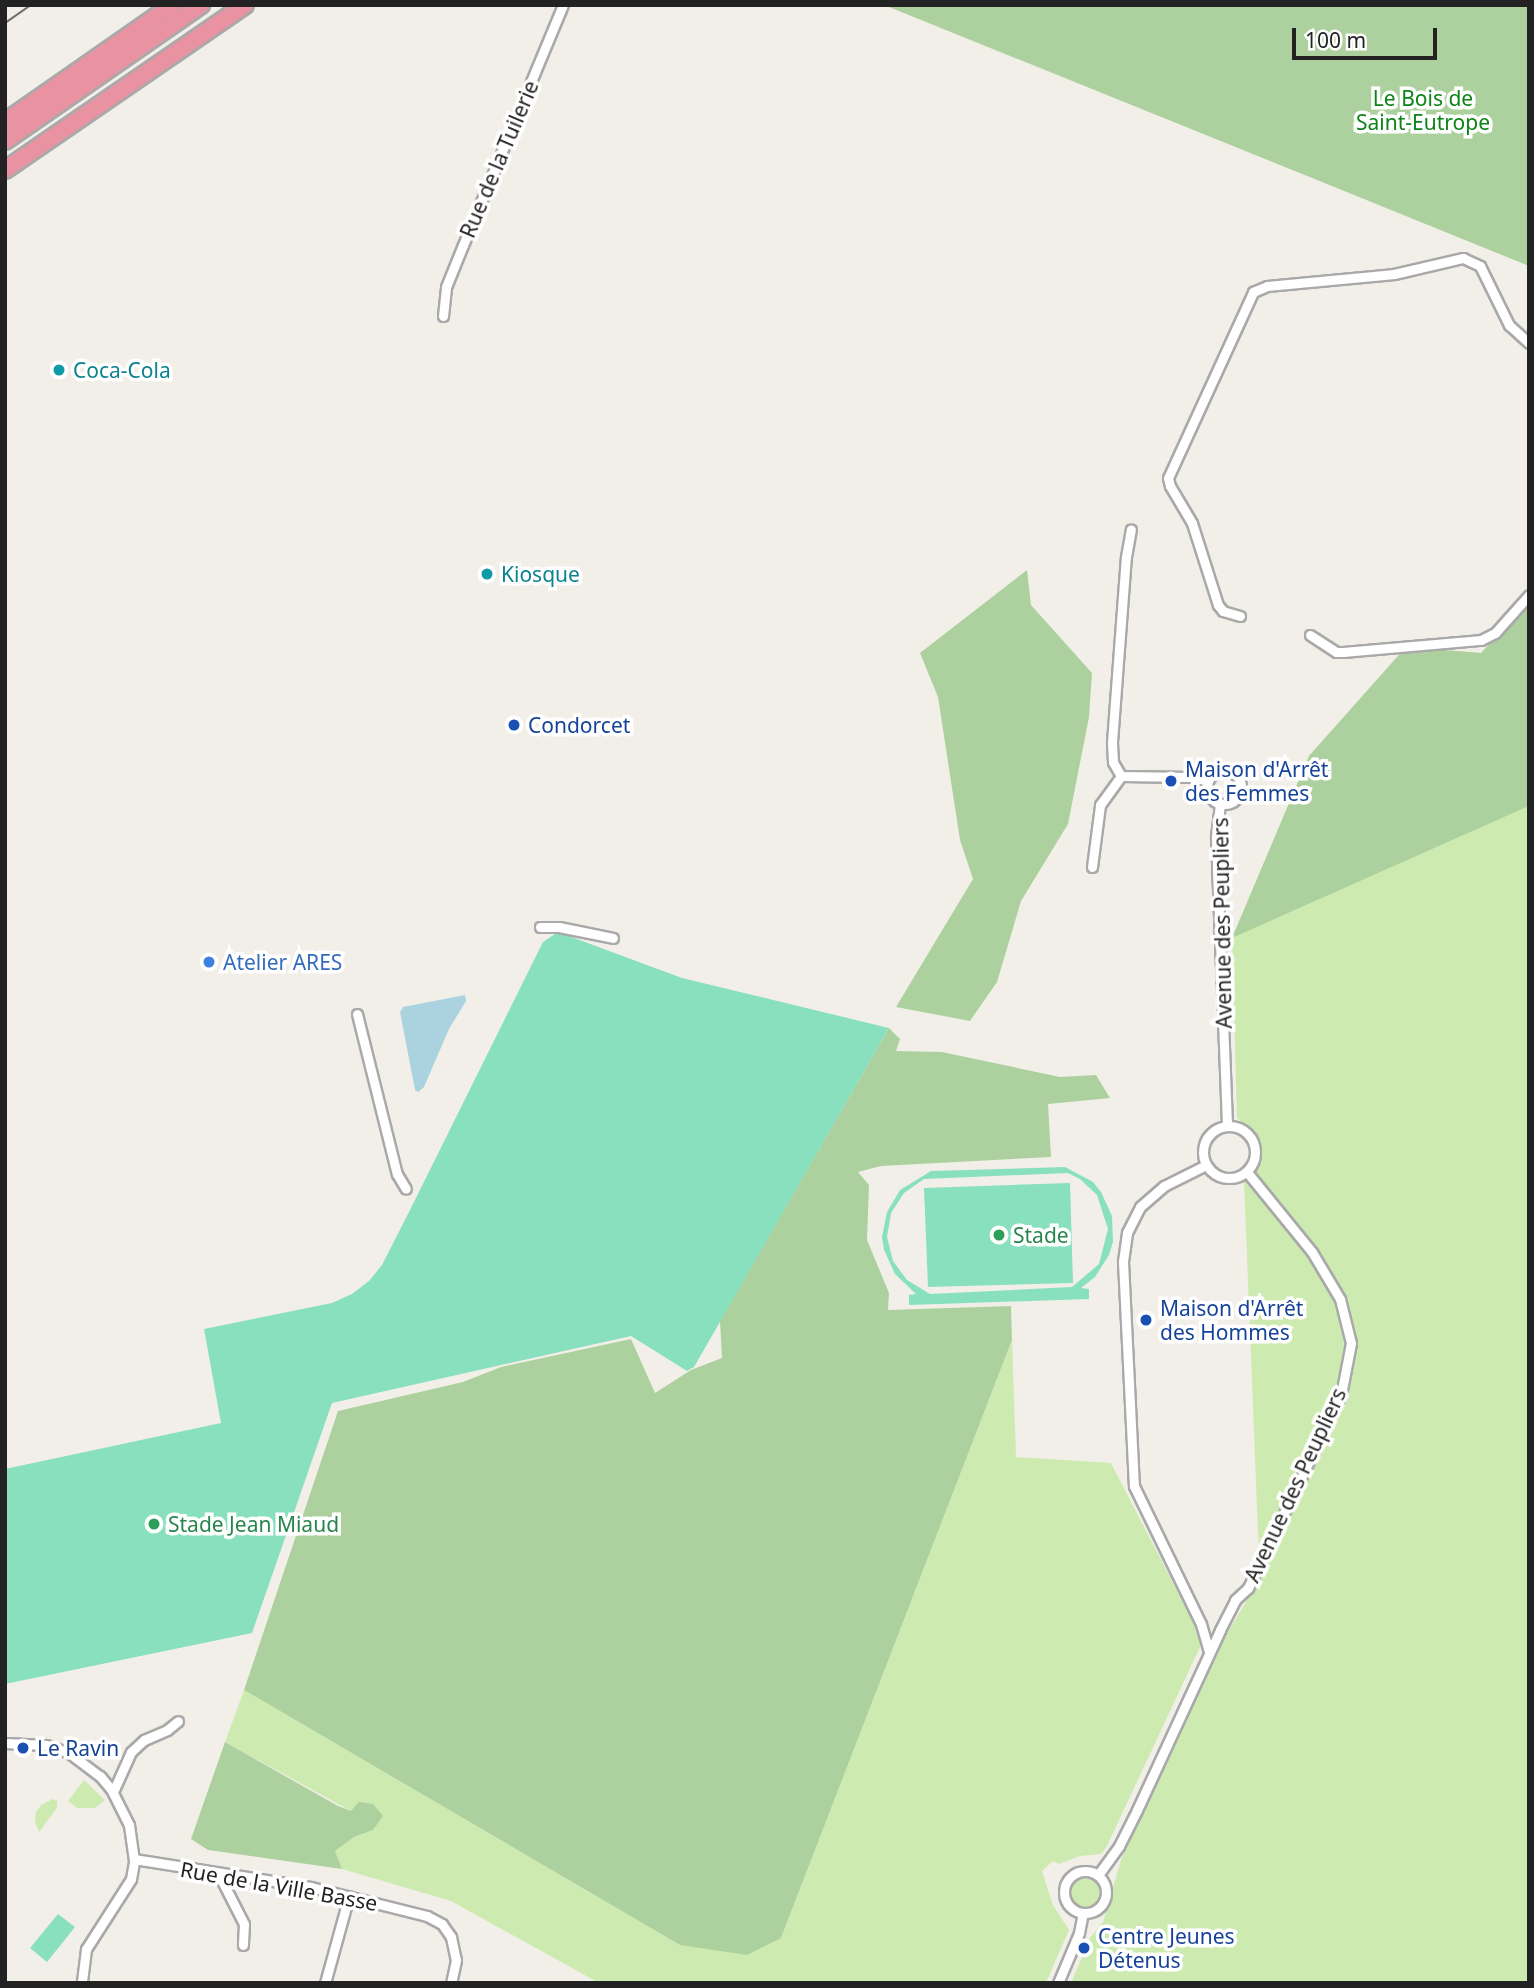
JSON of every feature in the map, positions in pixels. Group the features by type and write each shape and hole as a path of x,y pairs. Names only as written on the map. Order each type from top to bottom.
{"highway":[{"path":"5,122 173,5"},
{"path":"5,141 201,5"},
{"path":"5,171 245,5"}],"street":[{"name":"Rue de la Tuilerie","path":"443,316 446,288 563,5"},
{"path":"1240,615 1223,611 1218,605 1192,523 1168,478 1253,292 1267,286 1394,274 1463,258 1480,266 1509,325 1529,343"},
{"path":"1121,776 1113,762 1112,742 1126,556 1131,529"},
{"path":"1310,635 1336,652 1481,640 1495,633 1529,595"},
{"path":"1225,770 1240,781 1236,799 1220,804 1208,793 1208,781 1213,773 1225,770"},
{"path":"1121,776 1192,777 1208,781"},
{"path":"1092,867 1100,805 1121,776"},
{"name":"Avenue des Peupliers","path":"1220,804 1216,838 1227,1126"},
{"path":"540,927 559,927 613,938"},
{"path":"357,1014 397,1174 406,1189"},
{"path":"1227,1126 1236,1127 1251,1138 1255,1156 1247,1172 1228,1179 1215,1175 1206,1165 1203,1147 1217,1129 1227,1126"},
{"path":"1206,1165 1164,1186 1140,1207 1127,1233 1123,1262 1134,1486 1202,1624 1209,1653"},
{"name":"Avenue des Peupliers","path":"1098,1875 1118,1846 1137,1810 1235,1600 1248,1588 1336,1405 1351,1343 1340,1299 1312,1252 1247,1172"},
{"path":"113,1792 131,1752 144,1740 167,1730 178,1721"},
{"path":"5,1743 46,1745 69,1753 100,1776 113,1792 129,1825 134,1859 127,1888 86,1950 82,1983"},
{"name":"Rue de la Ville Basse","path":"134,1859 349,1896 427,1916 442,1924 451,1937 456,1953 451,1983"},
{"path":"1083,1871 1098,1875 1106,1887 1105,1901 1096,1911 1083,1913 1067,1903 1066,1884 1070,1878 1083,1871"},
{"path":"218,1873 244,1924 243,1945"},
{"path":"325,1983 349,1896"},
{"path":"1058,1983 1079,1933 1083,1913"}],"green space":[{"name":"Le Bois de Saint-Eutrope","path":"884,5 1529,5 1529,266 1322,182"},
{"path":"1027,570 1031,605 1092,673 1089,717 1068,824 1021,901 997,982 970,1021 896,1007 973,879 960,840 938,697 920,653"},
{"path":"1529,603 1529,1983 1071,1983 1090,1938 1103,1922 1121,1860 1181,1721 1211,1660 1264,1572 1259,1557 1244,1181 1258,1163 1258,1138 1237,1118 1232,938 1309,756 1406,647 1481,653"},
{"path":"1529,603 1529,806 1232,938 1309,756 1406,647 1481,653"},
{"path":"558,932 682,978 889,1028 694,1367 687,1371 631,1336 332,1403 252,1633 5,1684 5,1469 221,1423 204,1329 332,1303 352,1294 369,1281 382,1265 543,942"},
{"path":"889,1028 900,1039 896,1051 942,1052 1060,1077 1096,1075 1110,1098 1048,1104 1051,1157 881,1166 858,1172 869,1185 867,1240 889,1293 888,1310 1011,1306 1012,1340 781,1938 747,1955 680,1945 244,1690 338,1411 463,1382 501,1367 631,1339 655,1393 691,1370 722,1358 720,1321"},
{"path":"1065,1167 1093,1182 1101,1192 1112,1216 1113,1242 1109,1255 1095,1277 1081,1288 1089,1289 1089,1299 909,1305 909,1295 916,1294 895,1274 884,1250 882,1237 887,1212 900,1190 931,1171","holes":["1068,1173 1080,1179 1097,1195 1108,1229 1099,1264 1072,1287 930,1294 907,1280 893,1261 887,1237 891,1213 904,1193 924,1179"]},
{"name":"Stade","path":"1070,1183 1073,1283 928,1287 924,1188"},
{"path":"1012,1340 1016,1457 1111,1463 1192,1620 1201,1645 1107,1846 1101,1854 1080,1856 1059,1864 1053,1861 1042,1871 1053,1905 1069,1930 1046,1983 599,1983 451,1901 342,1869 335,1851 354,1837 373,1830 351,1811 225,1742 244,1690 680,1945 781,1938"},
{"path":"225,1742 338,1806 351,1811 359,1802 373,1804 383,1816 373,1830 354,1837 335,1851 342,1869 208,1850 191,1839"},
{"path":"84,1780 105,1800 95,1808 77,1808 68,1801"},
{"path":"53,1799 57,1801 57,1808 39,1832 35,1822 36,1812 41,1805"},
{"path":"1085,1877 1096,1881 1100,1892 1096,1903 1085,1907 1074,1903 1070,1892 1074,1881"},
{"path":"58,1914 75,1927 47,1962 30,1948"}],"water":[{"path":"465,995 466,1001 449,1029 424,1087 418,1092 415,1090 400,1012 403,1007"}],"tram line":[{"path":"5,23 31,5"}],"place":[{"name":"Coca-Cola","path":"59,370"},
{"name":"Kiosque","path":"487,574"},
{"name":"Condorcet","path":"514,725"},
{"name":"Maison d'Arrêt des Femmes","path":"1171,781"},
{"name":"Atelier ARES","path":"209,962"},
{"name":"Stade","path":"999,1235"},
{"name":"Maison d'Arrêt des Hommes","path":"1146,1320"},
{"name":"Stade Jean Miaud","path":"154,1524"},
{"name":"Le Ravin","path":"23,1748"},
{"name":"Centre Jeunes Détenus","path":"1084,1948"}]}
